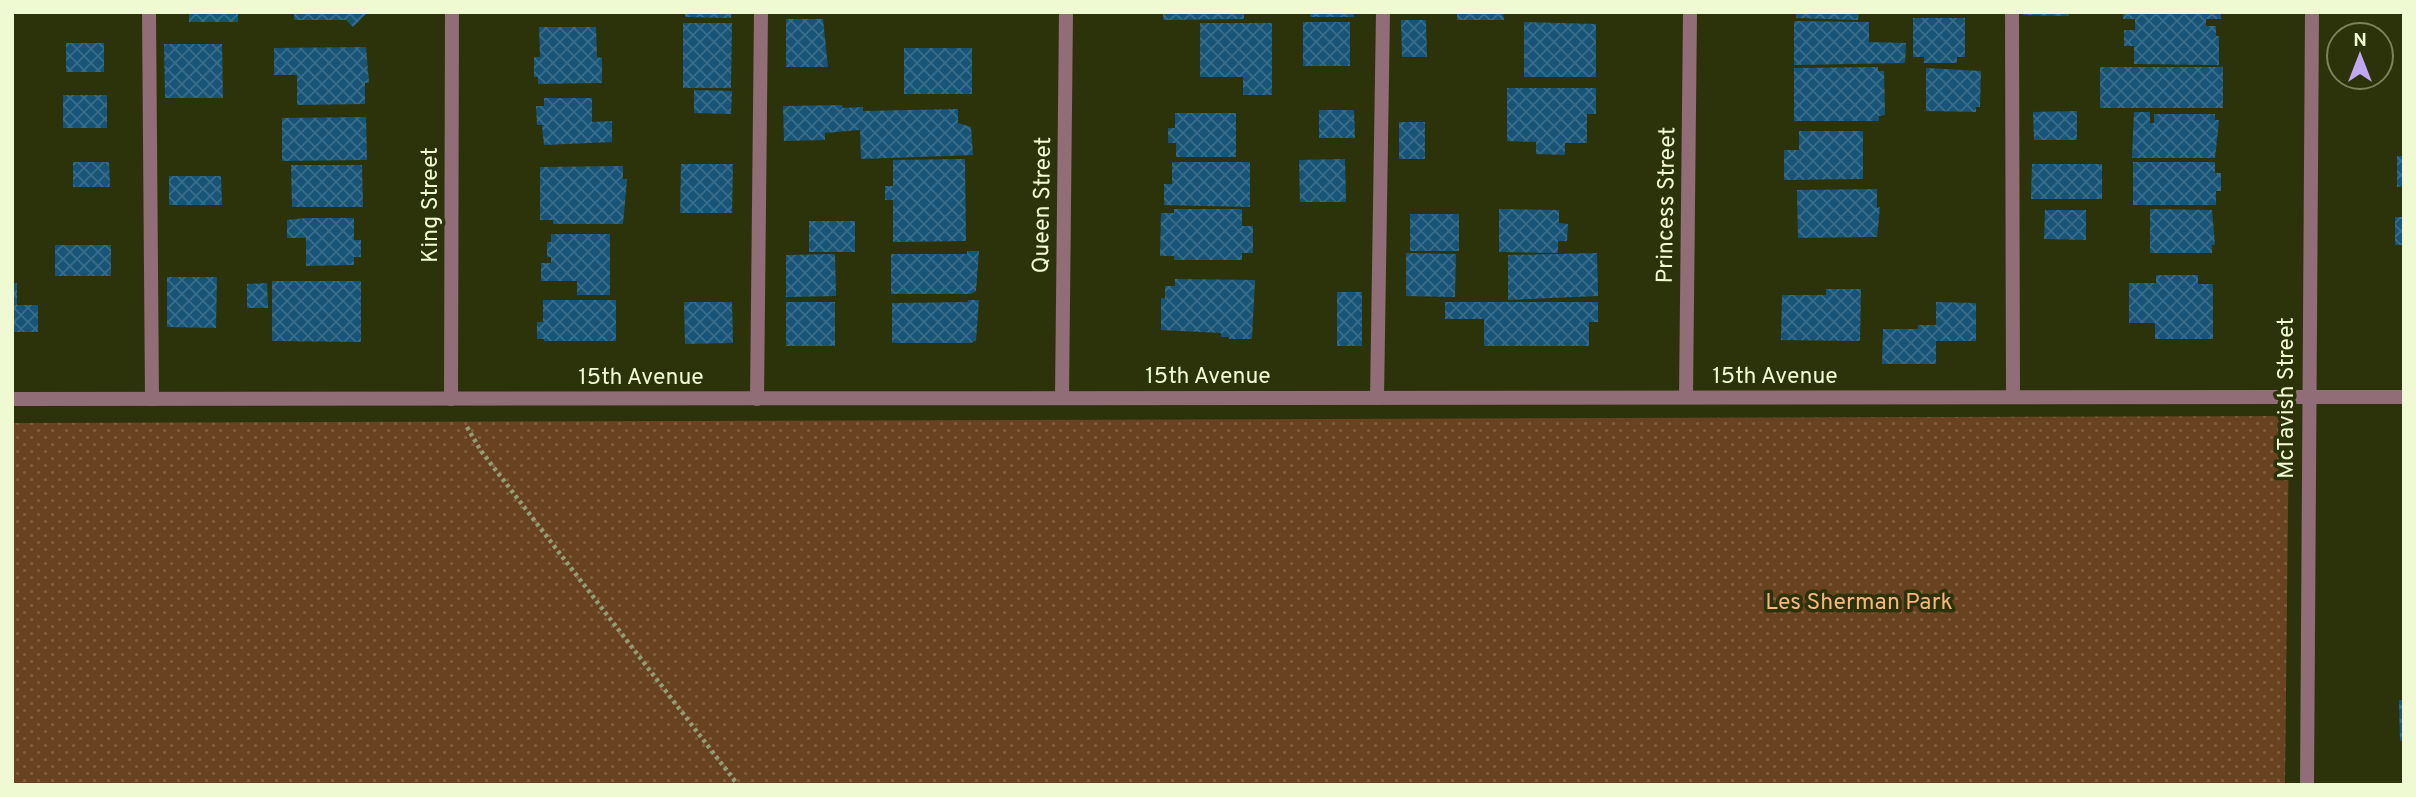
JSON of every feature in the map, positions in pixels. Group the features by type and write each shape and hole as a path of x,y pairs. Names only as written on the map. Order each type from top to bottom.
{"street":[{"path":"149,12 152,399"},
{"name":"King Street","path":"451,399 452,12"},
{"path":"757,399 761,12"},
{"name":"Queen Street","path":"1062,398 1066,12"},
{"path":"1377,398 1383,12"},
{"name":"Princess Street","path":"1686,397 1690,12"},
{"path":"2012,12 2013,397"},
{"name":"McTavish Street","path":"2307,785 2307,397 2312,12"},
{"name":"15th Avenue","path":"12,399 2404,397"}],"path":[{"path":"451,399 481,451 738,785"}],"green space":[{"name":"Les Sherman Park","path":"2289,416 2285,785 12,785 12,423"}],"building":[{"path":"189,12 238,12 238,22 189,22"},
{"path":"294,12 368,12 353,27 346,20 294,20"},
{"path":"685,12 732,12 731,18 685,17"},
{"path":"1163,12 1244,12 1244,19 1163,20"},
{"path":"1310,12 1354,12 1354,17 1310,17"},
{"path":"1457,12 1503,12 1504,20 1457,20"},
{"path":"1796,12 1859,12 1858,20 1796,18"},
{"path":"2023,12 2069,12 2069,16 2023,15"},
{"path":"2123,12 2221,12 2221,19 2206,19 2206,26 2216,26 2216,36 2219,36 2219,65 2134,64 2134,46 2124,46 2124,30 2135,30 2135,19 2123,19"},
{"path":"1913,18 1965,18 1965,57 1957,57 1957,63 1924,63 1924,57 1913,57"},
{"path":"786,19 823,19 828,67 786,67"},
{"path":"1401,20 1426,20 1427,57 1402,57"},
{"path":"1794,21 1869,22 1869,42 1906,43 1905,63 1794,65"},
{"path":"1303,22 1350,22 1350,66 1303,66"},
{"path":"1524,22 1596,24 1596,77 1524,77"},
{"path":"683,23 732,23 731,88 683,88"},
{"path":"1200,23 1272,23 1272,95 1243,95 1243,77 1200,77"},
{"path":"539,27 596,27 597,57 602,58 602,83 538,84 538,77 534,77 534,57 540,57"},
{"path":"66,43 104,43 104,72 66,72"},
{"path":"164,44 222,44 223,98 165,98"},
{"path":"366,47 369,83 365,83 365,104 297,105 297,75 274,75 274,48"},
{"path":"904,48 972,48 972,94 904,94"},
{"path":"1878,67 1878,71 1884,71 1885,115 1879,116 1879,121 1794,121 1794,68"},
{"path":"2100,67 2223,67 2223,108 2100,108"},
{"path":"1926,68 1981,71 1980,107 1976,107 1976,112 1926,111"},
{"path":"1507,88 1596,88 1596,114 1587,114 1587,143 1565,143 1565,155 1536,154 1536,142 1507,141"},
{"path":"694,90 732,91 731,114 694,113"},
{"path":"63,95 107,95 107,128 63,128"},
{"path":"544,98 592,98 592,122 612,121 612,142 544,145 542,126 545,125 537,125 536,106 544,106"},
{"path":"842,105 843,108 863,107 863,111 958,109 958,123 971,127 973,155 861,159 860,130 825,133 825,140 784,141 783,106"},
{"path":"1319,110 1354,110 1355,138 1319,138"},
{"path":"2077,111 2077,140 2034,140 2033,112"},
{"path":"2134,112 2150,112 2150,123 2154,123 2154,114 2215,114 2215,120 2219,120 2215,158 2132,158"},
{"path":"1175,113 1236,113 1236,157 1176,157 1176,143 1168,143 1168,128 1175,128"},
{"path":"366,117 367,160 282,161 282,118"},
{"path":"1399,122 1425,122 1425,159 1399,159"},
{"path":"1799,131 1863,131 1863,179 1784,180 1784,150 1799,150"},
{"path":"2397,156 2404,156 2404,186 2397,187"},
{"path":"965,159 966,241 893,242 893,200 885,200 885,186 893,186 893,160"},
{"path":"1345,159 1346,202 1300,202 1299,160"},
{"path":"73,162 109,162 110,187 73,187"},
{"path":"1172,162 1250,162 1250,207 1164,205 1164,184 1172,184"},
{"path":"2133,162 2215,162 2215,173 2221,173 2221,191 2216,191 2216,205 2133,205"},
{"path":"681,164 733,164 732,213 680,213"},
{"path":"2032,164 2102,164 2102,199 2031,199"},
{"path":"291,165 362,165 363,207 292,207"},
{"path":"623,166 623,179 627,179 623,224 553,224 553,220 540,220 540,167"},
{"path":"169,176 221,176 222,205 169,205"},
{"path":"1877,189 1877,208 1880,207 1877,237 1798,238 1797,190"},
{"path":"1174,209 1242,209 1242,226 1253,226 1253,253 1242,253 1242,260 1174,260 1174,256 1160,256 1161,213 1174,213"},
{"path":"1499,209 1559,210 1559,223 1568,224 1567,241 1558,241 1558,253 1499,252"},
{"path":"2150,209 2212,210 2215,245 2212,245 2212,253 2150,253"},
{"path":"2045,210 2086,210 2086,240 2044,239"},
{"path":"1410,214 1459,214 1459,251 1410,251"},
{"path":"2395,217 2404,217 2404,245 2395,245"},
{"path":"354,218 354,240 361,240 361,257 354,257 354,265 306,266 306,238 287,238 287,220"},
{"path":"809,221 855,221 855,252 809,252"},
{"path":"551,234 610,234 610,295 577,295 577,281 541,281 541,263 551,263 551,257 547,257 547,242 551,242"},
{"path":"55,245 111,245 111,276 55,276"},
{"path":"967,251 979,251 976,291 971,294 891,294 891,254 967,254"},
{"path":"1406,253 1456,254 1455,297 1406,296"},
{"path":"1597,253 1598,296 1508,300 1508,255"},
{"path":"835,254 836,296 786,297 786,255"},
{"path":"2156,275 2198,275 2198,284 2213,284 2213,339 2155,339 2155,323 2129,323 2129,283 2156,283"},
{"path":"167,277 217,277 216,328 167,327"},
{"path":"1175,279 1255,280 1252,339 1229,339 1221,337 1221,333 1161,330 1161,298 1165,298 1165,286 1175,286"},
{"path":"272,281 361,281 361,342 272,341"},
{"path":"12,283 17,283 17,305 38,305 38,332 12,332"},
{"path":"267,283 268,308 247,308 247,284"},
{"path":"1826,289 1861,289 1860,341 1781,340 1782,295 1826,295"},
{"path":"1337,292 1362,292 1362,346 1337,346"},
{"path":"543,300 616,300 616,341 537,339 537,322 543,322"},
{"path":"979,300 976,340 971,343 892,343 892,303"},
{"path":"684,302 732,302 733,343 685,344"},
{"path":"786,302 835,302 835,346 786,346"},
{"path":"1445,302 1598,302 1598,322 1589,322 1589,346 1484,346 1484,319 1445,319"},
{"path":"1936,302 1976,303 1976,341 1936,341 1936,364 1882,364 1883,329 1918,329 1918,325 1936,325"},
{"path":"2399,700 2404,700 2404,743 2400,740"}]}
